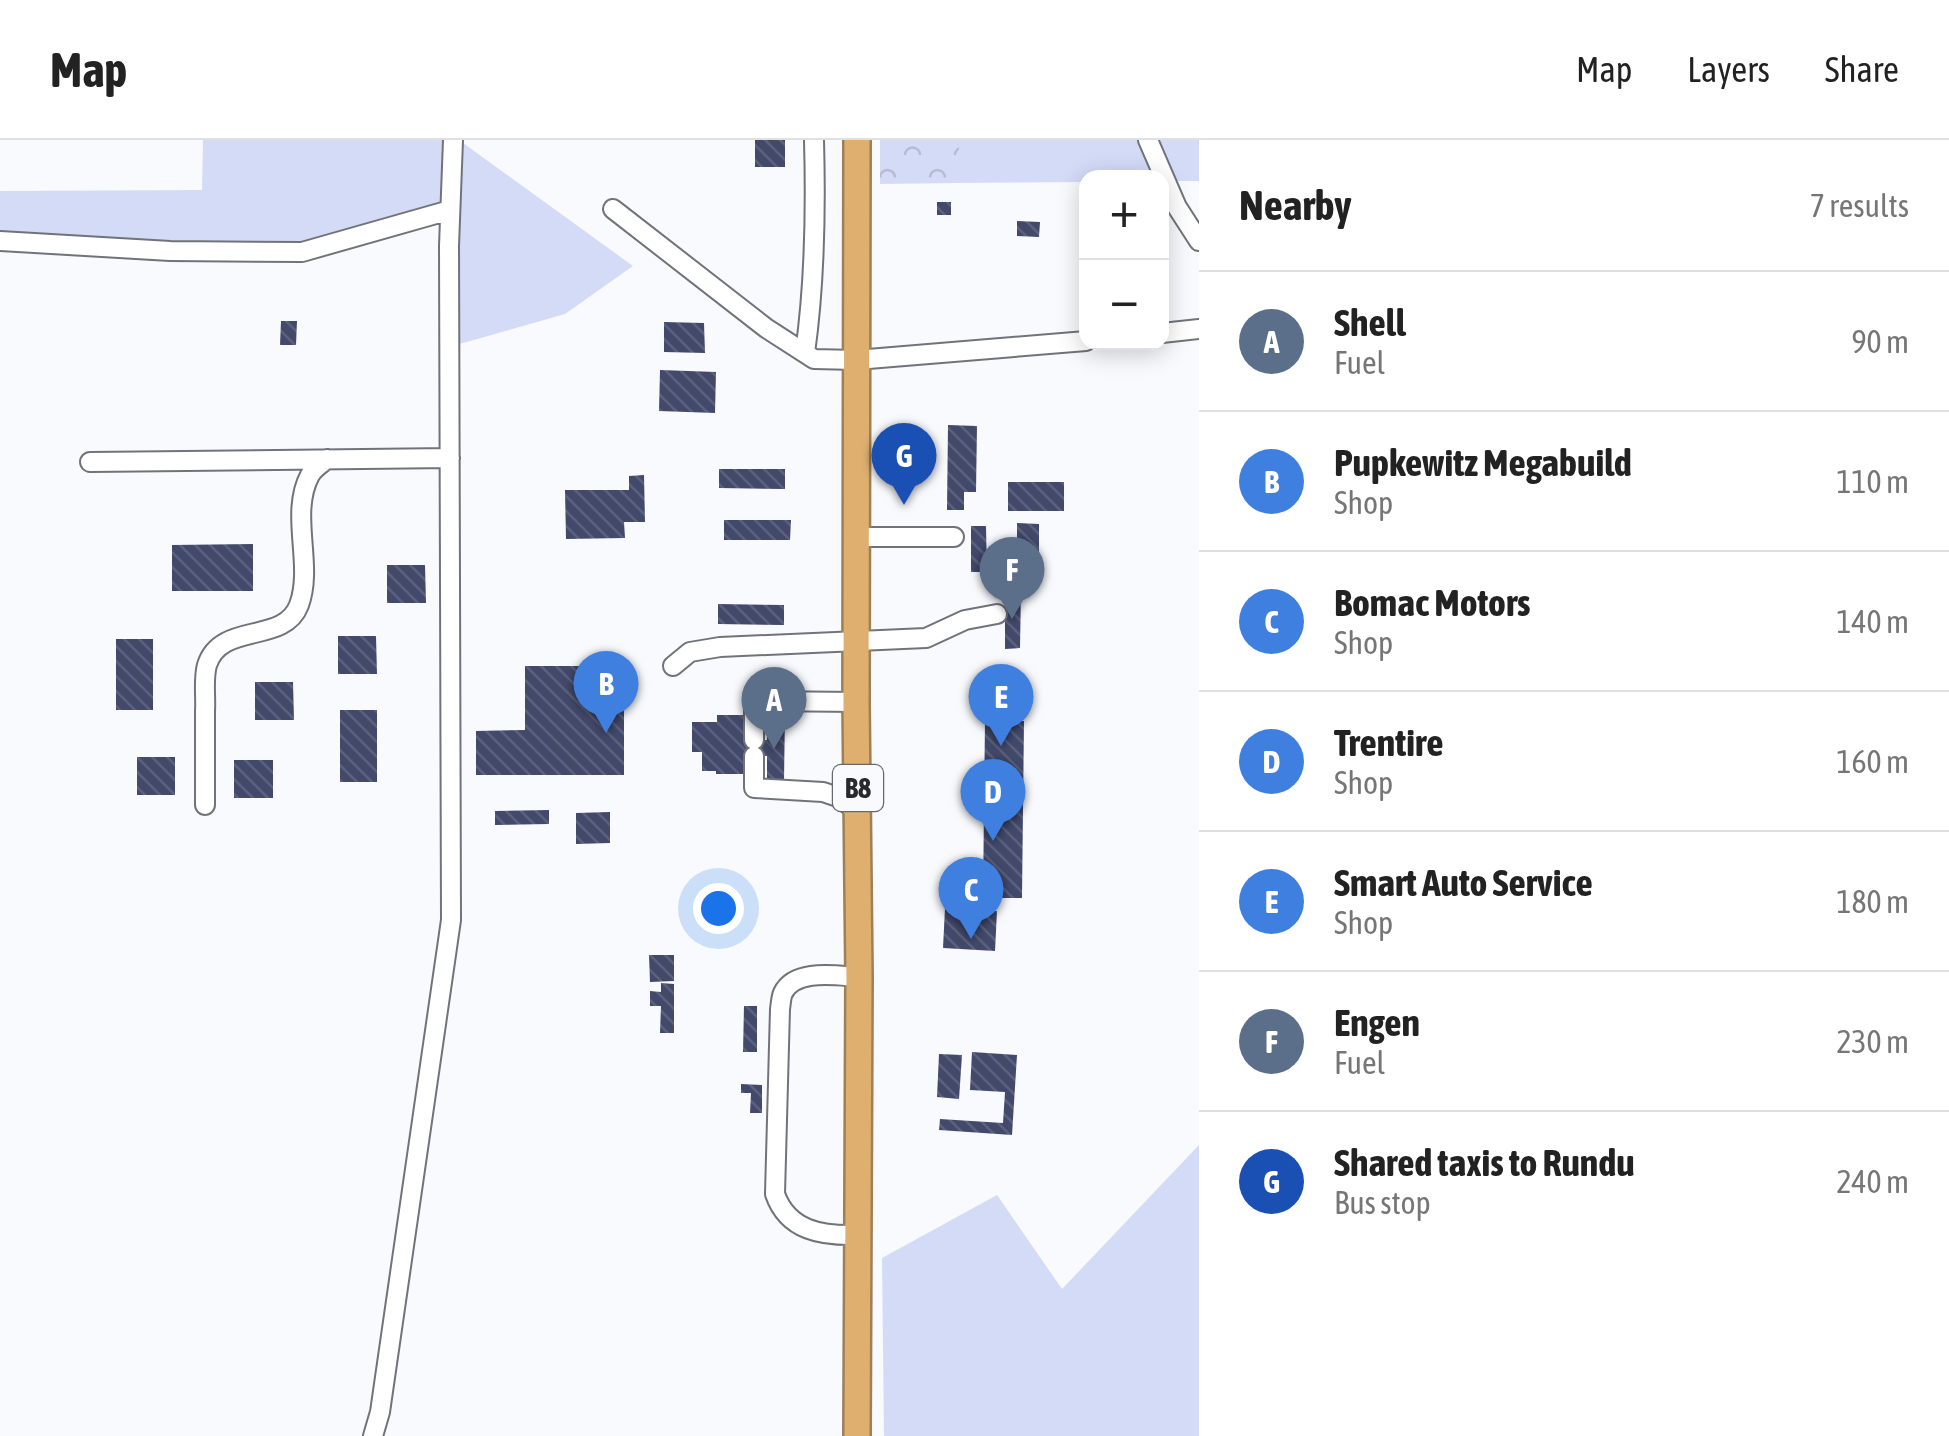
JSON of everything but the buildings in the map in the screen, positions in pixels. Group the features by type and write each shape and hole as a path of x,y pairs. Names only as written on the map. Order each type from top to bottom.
{"highway":[{"name":"B8","path":"857,140 857,1436"}],"street":[{"path":"373,1436 380,1412 451,920 453,140"},
{"path":"805,353 816,228 814,140"},
{"path":"1148,140 1177,207 1199,241"},
{"path":"613,208 766,328 814,359 856,360 1079,342"},
{"path":"0,242 170,252 302,252 450,210"},
{"path":"1169,332 1199,329"},
{"path":"90,462 450,458"},
{"path":"205,804 207,666 218,646 283,624 294,614 303,586 305,488 312,471 326,459"},
{"path":"856,537 954,537"},
{"path":"673,666 690,652 720,647 926,638 964,620 996,614"},
{"path":"856,702 754,701 754,788 824,792 859,812"},
{"path":"857,1235 827,1236 793,1222 780,1209 775,1194 783,992 792,982 804,978 860,977"}],"green space":[{"path":"203,140 459,140 633,266 565,314 449,347 450,211 302,252 0,241 0,191 202,190"},
{"path":"880,140 959,140 959,183 880,184"},
{"path":"959,140 1199,140 1199,181 1169,181 1169,170 1079,170 1079,182 959,183"},
{"path":"1199,1145 1199,1436 884,1436 882,1258 997,1195 1062,1289"}],"place":[{"name":"Shared taxis to Rundu","path":"904,505"},
{"name":"Engen","path":"1012,619"},
{"name":"Pupkewitz Megabuild","path":"606,733"},
{"name":"Smart Auto Service","path":"1001,746"},
{"name":"Shell","path":"774,749"},
{"name":"Trentire","path":"993,841"},
{"name":"Bomac Motors","path":"971,939"}]}
